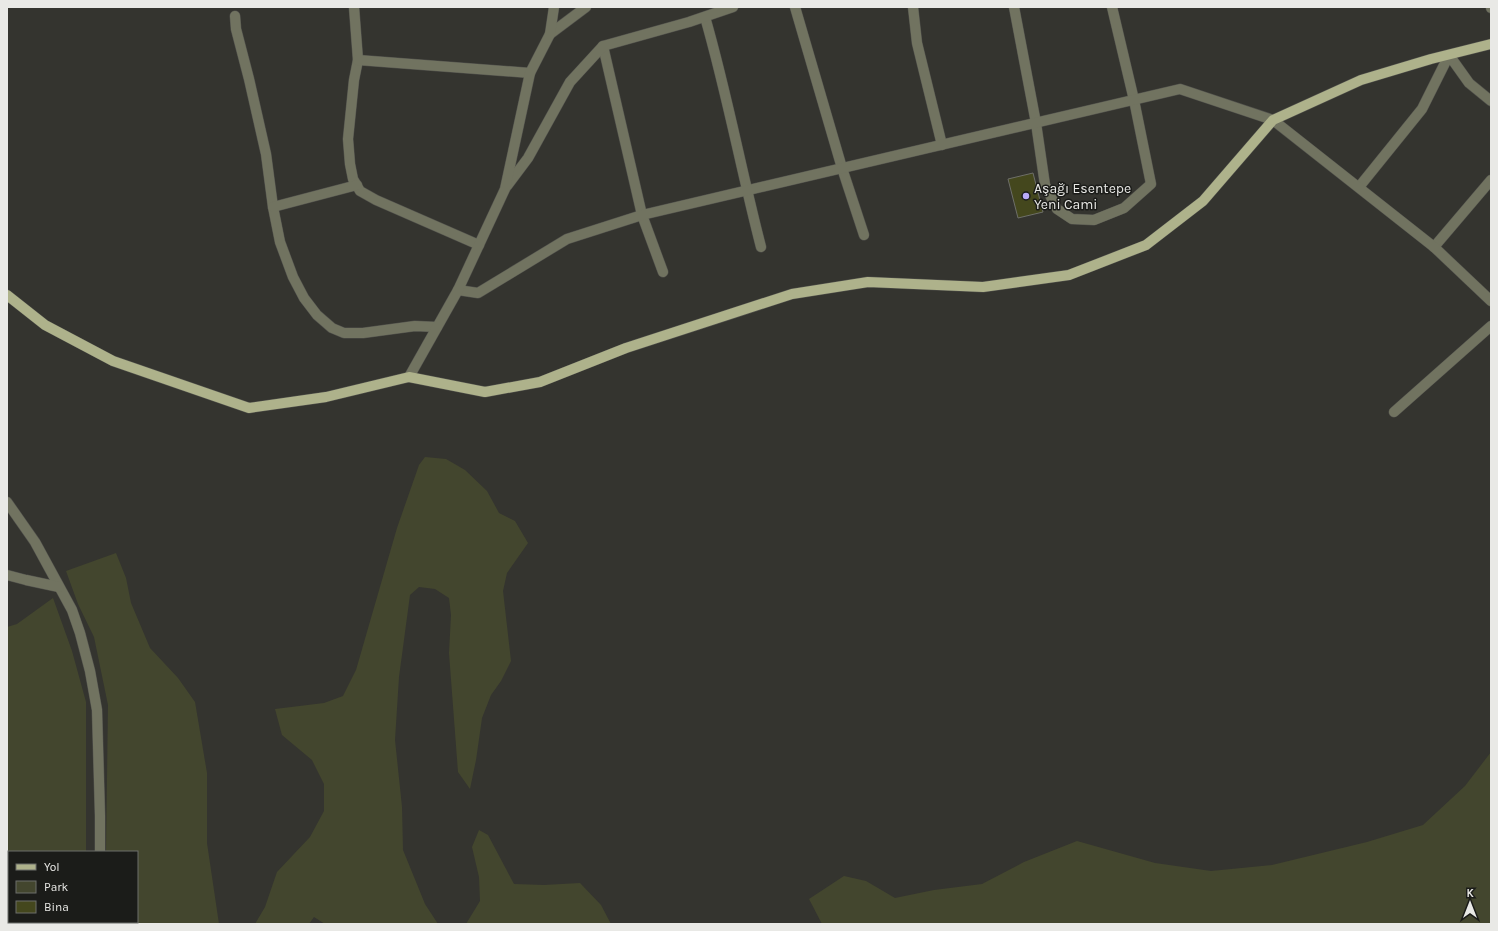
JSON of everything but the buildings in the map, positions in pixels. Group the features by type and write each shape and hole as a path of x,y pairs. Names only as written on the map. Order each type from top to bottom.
{"main road":[{"path":"7,295 45,325 114,361 249,408 326,396 409,377 485,392 540,382 626,348 792,294 868,282 983,287 1069,275 1146,245 1203,201 1273,120 1361,80 1431,59 1491,44"}],"street":[{"path":"354,7 358,60 354,80 348,139 353,179 360,191 376,200 479,245"},
{"path":"505,189 530,73 550,34 554,7"},
{"path":"550,34 586,7"},
{"path":"409,377 458,290 505,189 528,158 570,82 603,46 689,22 733,7"},
{"path":"795,7 842,168 864,235"},
{"path":"913,7 918,43 942,145"},
{"path":"1014,7 1036,123 1045,185 1057,210 1072,219 1094,220 1124,208 1151,184 1134,100 1112,7"},
{"path":"235,16 236,29 250,79 266,154 273,207 280,242 293,277 304,298 317,315 332,328 344,333 363,333 415,326 437,327"},
{"path":"705,17 719,65 746,191 761,247"},
{"path":"603,46 642,216 663,272"},
{"path":"1359,187 1422,109 1449,55 1469,83 1491,101"},
{"path":"358,60 530,73"},
{"path":"458,290 478,293 567,239 642,216 1180,89 1273,120 1434,247 1491,301"},
{"path":"1434,247 1491,180"},
{"path":"273,207 357,185"},
{"path":"1394,412 1491,326"},
{"path":"7,502 35,542 72,610 80,633 98,710 100,851"},
{"path":"7,574 26,580 59,587"}],"green space":[{"path":"425,457 446,459 465,470 487,491 499,513 515,521 528,543 507,573 503,591 511,661 501,681 491,695 482,718 470,789 458,772 449,653 451,615 449,598 435,589 419,587 410,595 399,677 395,740 402,807 403,850 425,904 438,924 325,924 314,917 309,924 255,924 265,907 277,872 310,837 324,811 324,784 312,760 282,735 275,709 324,703 343,696 356,670 397,528 419,465"},
{"path":"116,553 126,578 131,603 150,648 178,678 195,702 207,773 207,843 219,924 105,924 138,923 138,851 106,851 108,705 94,637 78,604 66,571"},
{"path":"53,598 72,651 86,702 86,851 8,851 8,923 86,924 7,924 7,627 17,624"},
{"path":"1491,752 1491,924 822,924 809,899 844,876 866,881 895,898 934,890 982,884 1024,862 1077,841 1155,863 1211,871 1272,865 1367,842 1423,825 1465,786"},
{"path":"479,830 488,835 514,884 544,885 580,883 601,905 611,924 466,924 480,901 479,877 472,847"}],"place":[{"name":"Aşağı Esentepe Yeni Cami","path":"1026,196"}]}
